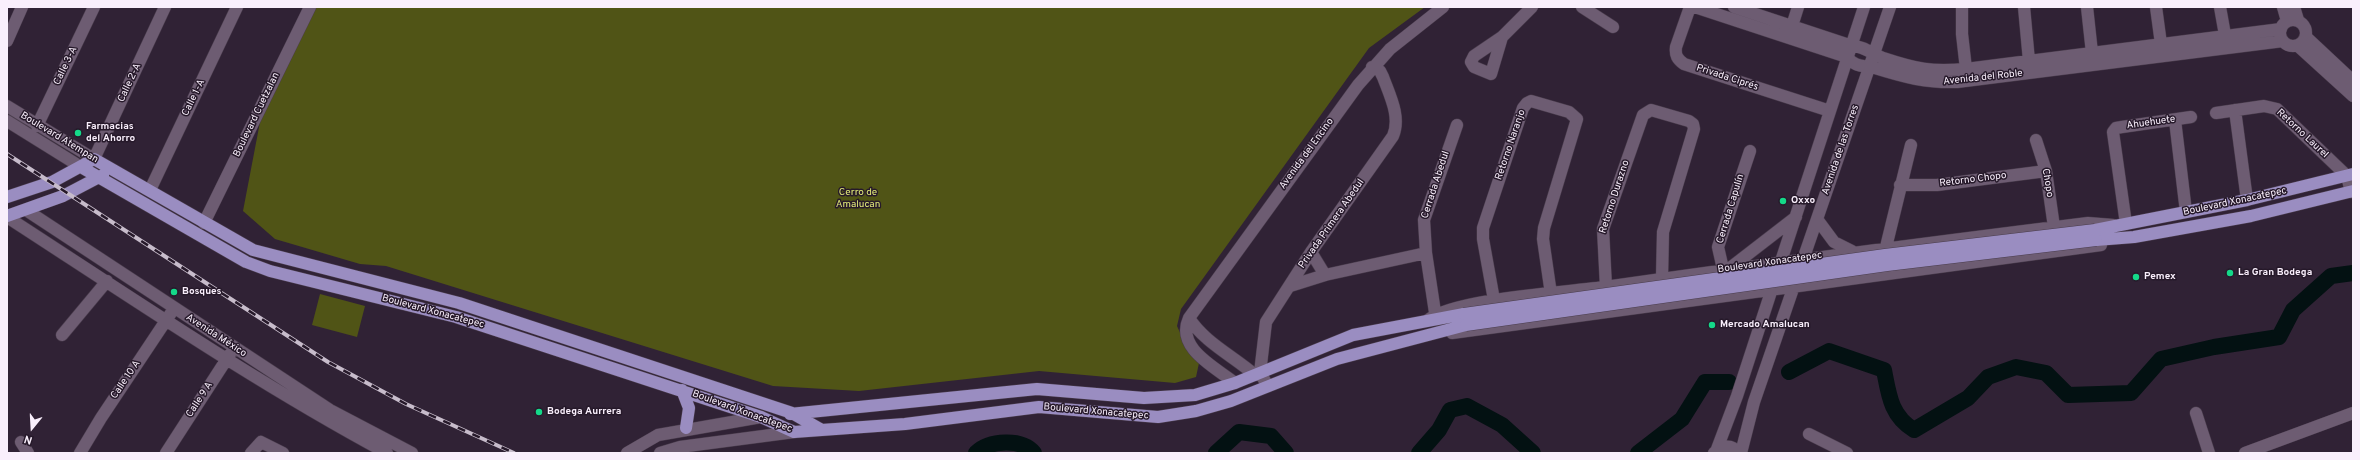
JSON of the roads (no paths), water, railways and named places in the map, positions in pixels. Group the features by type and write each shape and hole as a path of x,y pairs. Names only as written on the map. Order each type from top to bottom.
{"main road":[{"path":"8,195 52,182 81,168 94,159"},
{"name":"Boulevard Atempan","path":"94,159 111,169"},
{"name":"Boulevard Atempan","path":"81,168 99,178"},
{"path":"7,216 67,195 99,178 111,169"},
{"name":"Boulevard Xonacatepec","path":"111,169 150,190 233,241 268,256 459,303 792,413 1037,389 1144,398 1187,396 1235,383 1353,334 1433,317 1465,320 1887,265 2096,235 2121,225 2247,200 2350,175"},
{"name":"Boulevard Xonacatepec","path":"99,178 226,252 270,271 456,317 761,416 794,432 904,424 1039,407 1158,417 1196,411 1231,401 1338,358 1434,333 1465,320"},
{"name":"Boulevard Xonacatepec","path":"2096,235 2122,238 2251,216 2352,192"},
{"path":"682,390 689,408 686,428"},
{"path":"761,416 792,413 820,429"}],"street":[{"path":"7,41 22,7"},
{"name":"Calle 3-A","path":"38,126 94,7"},
{"name":"Calle 2-A","path":"94,159 165,7"},
{"name":"Calle 1-A","path":"150,190 237,7"},
{"name":"Boulevard Cuetzalan","path":"204,223 310,7"},
{"name":"Avenida del Encino","path":"1235,383 1200,358 1186,337 1185,327 1189,318 1372,67 1390,49 1443,7"},
{"path":"1502,38 1491,74 1474,67 1471,62 1474,56 1502,38 1532,7"},
{"path":"1582,7 1588,13 1613,27"},
{"name":"Privada Ciprés","path":"1690,7 1676,47 1675,53 1678,60 1684,64 1830,111"},
{"name":"Avenida del Roble","path":"1695,7 1850,52 1863,48 1874,54 1926,71 1966,70 2287,28"},
{"name":"Avenida del Roble","path":"1735,7 1792,26 1850,52 1857,66 1869,67 1916,80 1957,82 2287,28"},
{"path":"1792,26 1798,7"},
{"path":"1715,451 1737,396 1864,7"},
{"name":"Avenida de las Torres","path":"1740,453 1754,402 1890,7"},
{"path":"1962,7 1966,70"},
{"path":"2024,7 2029,61"},
{"path":"2087,7 2092,53"},
{"path":"2156,7 2162,44"},
{"path":"2220,7 2225,35"},
{"path":"2283,7 2287,28 2292,46 2302,42 2306,30 2303,24 2287,28"},
{"path":"2287,28 2294,7"},
{"path":"2302,42 2353,80"},
{"path":"2302,42 2353,96"},
{"name":"Privada Primera Abedul","path":"1257,374 1266,322 1311,252 1393,136 1397,127 1397,117 1383,77 1380,71 1372,67"},
{"name":"Retorno Naranjo","path":"1494,300 1483,239 1483,228 1523,108 1531,101 1568,112 1577,119 1544,228 1543,239 1551,294"},
{"name":"Boulevard Atempan","path":"7,106 94,159"},
{"name":"Retorno Laurel","path":"2216,113 2264,106 2277,109 2350,175"},
{"path":"2235,110 2247,200"},
{"name":"Retorno Durazno","path":"1606,287 1603,229 1643,115 1646,112 1656,111 1693,124 1694,134 1663,232 1662,278"},
{"name":"Ahuehuete","path":"2121,225 2113,132 2116,128 2191,117"},
{"path":"2175,120 2186,212"},
{"name":"Boulevard Atempan","path":"7,121 81,168"},
{"name":"Cerrada Abedul","path":"1433,317 1424,220 1457,125"},
{"name":"Chopo","path":"2036,140 2046,171 2054,227"},
{"path":"1886,247 1911,145"},
{"name":"Cerrada Capulín","path":"1732,268 1718,246 1750,151"},
{"name":"Retorno Chopo","path":"1900,185 1937,185 2046,171"},
{"path":"2350,175 2352,192"},
{"name":"Avenida México","path":"26,210 330,410 412,453"},
{"name":"Avenida México","path":"7,216 226,360 324,419 386,453"},
{"path":"1732,268 1796,217"},
{"path":"1817,219 1834,242 1854,251"},
{"name":"Boulevard Xonacatepec","path":"1433,317 1494,300 1606,287 1854,251 2088,223 2121,225"},
{"name":"Boulevard Xonacatepec","path":"1434,333 1451,333 1772,288 1829,282 2102,245 2122,238"},
{"path":"1311,252 1325,275"},
{"path":"1290,286 1325,275 1426,253"},
{"path":"1826,255 1819,264 1818,269 1822,278 1829,282"},
{"path":"1732,268 1750,269 1755,276 1753,284 1746,292"},
{"path":"62,335 107,281"},
{"path":"1580,290 1583,315"},
{"name":"Calle 10 A","path":"80,453 101,418 174,308"},
{"path":"1189,318 1194,326 1207,338 1257,374 1268,386"},
{"name":"Calle 9 A","path":"166,453 234,348"},
{"path":"1737,396 1754,402"},
{"path":"2196,413 2209,453"},
{"path":"2247,453 2353,413"},
{"path":"627,453 658,435 686,428 761,416"},
{"path":"660,453 680,447 794,432"},
{"path":"1809,434 1846,453"},
{"path":"22,442 28,453"},
{"path":"251,453 261,442 282,453"},
{"path":"1715,451 1730,447 1740,453"}],"waterway":[{"path":"1789,372 1829,351 1884,370 1892,404 1900,418 1914,430 1968,398 1988,377 2016,367 2046,373 2068,395 2131,393 2161,359 2214,347 2279,337 2293,310 2331,276 2353,273"},
{"path":"1638,453 1682,419 1705,382 1729,382"},
{"path":"1419,453 1439,430 1450,410 1467,406 1502,425 1533,453"},
{"path":"1216,453 1239,432 1271,436 1286,453"},
{"path":"976,453 989,445 1005,442 1022,445 1029,448 1034,453"}],"railway":[{"path":"7,154 328,362 406,404 514,453"}],"place":[{"name":"Farmacias del Ahorro","path":"78,133"},
{"name":"Oxxo","path":"1783,201"},
{"name":"La Gran Bodega","path":"2230,273"},
{"name":"Pemex","path":"2136,277"},
{"name":"Bosques","path":"174,292"},
{"name":"Mercado Amalucan","path":"1712,325"},
{"name":"Bodega Aurrera","path":"539,412"}],"park label":[{"name":"Cerro de Amalucan","path":"858,198"}]}
